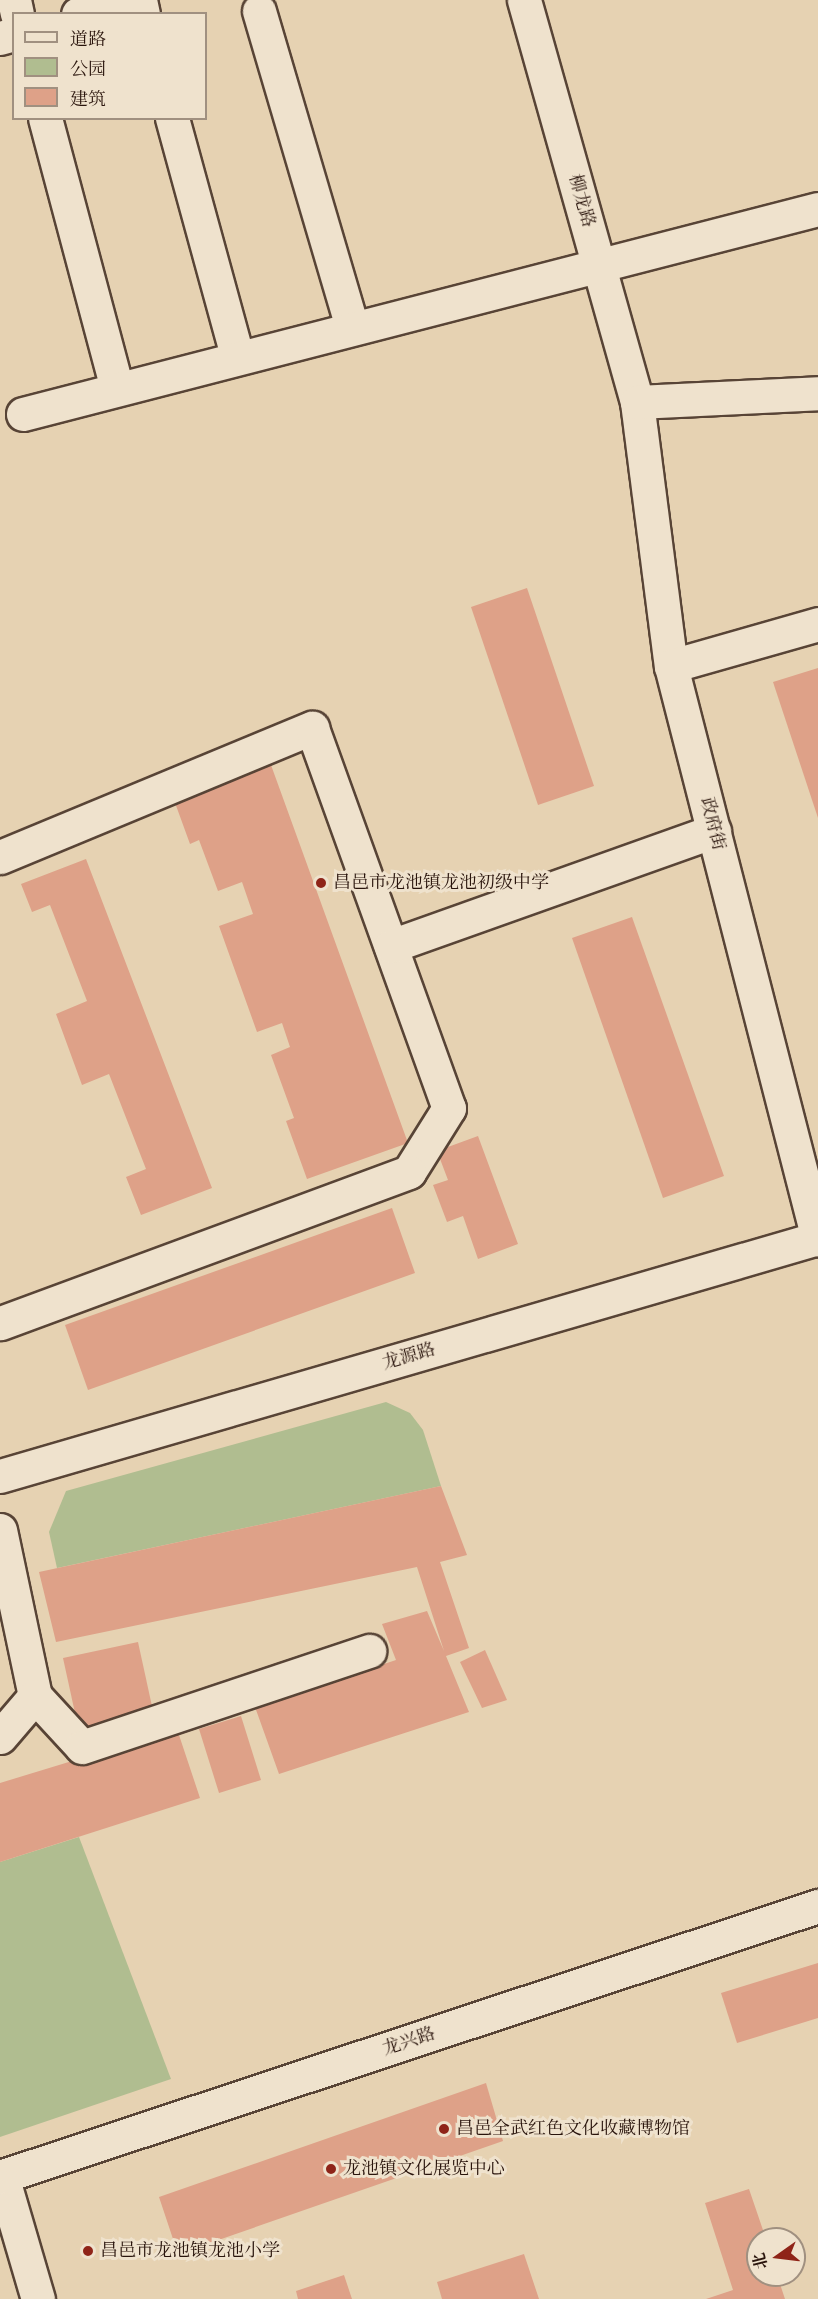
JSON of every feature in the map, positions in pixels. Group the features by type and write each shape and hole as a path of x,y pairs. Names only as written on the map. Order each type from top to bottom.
{"street":[{"path":"84,12 119,0"},
{"name":"柳龙路","path":"524,0 637,402"},
{"path":"259,11 352,326"},
{"path":"46,120 117,389"},
{"path":"173,120 237,356"},
{"path":"24,414 352,326 818,209"},
{"path":"637,402 818,393"},
{"name":"政府街","path":"637,402 671,666 818,1238"},
{"path":"671,666 818,624"},
{"path":"0,857 312,728 449,1107 409,1172 0,1323"},
{"path":"391,946 714,831"},
{"name":"龙源路","path":"0,1476 818,1238"},
{"path":"0,1530 35,1696 82,1747 369,1652"},
{"path":"0,1737 35,1696"},
{"name":"龙兴路","path":"1,2177 818,1906"},
{"path":"1,2177 38,2299"}],"green space":[{"path":"386,1402 410,1413 423,1430 441,1486 57,1568 49,1532 66,1491"},
{"path":"79,1837 171,2079 0,2137 0,1862"}],"building":[{"path":"527,588 594,786 538,805 471,607"},
{"path":"818,668 818,818 773,682"},
{"path":"271,765 408,1143 307,1179 286,1121 294,1118 271,1055 290,1047 282,1023 257,1032 219,926 253,914 242,882 218,891 199,840 190,844 174,800"},
{"path":"86,859 212,1188 141,1215 126,1177 146,1169 109,1074 82,1085 56,1014 87,1001 50,905 32,912 21,884"},
{"path":"632,917 724,1176 663,1198 572,938"},
{"path":"478,1136 518,1244 478,1259 463,1216 447,1222 433,1185 448,1180 437,1151"},
{"path":"392,1208 415,1273 88,1390 65,1325"},
{"path":"441,1486 467,1555 440,1562 469,1648 446,1656 469,1712 279,1774 255,1707 396,1660 382,1624 427,1611 444,1651 417,1567 56,1642 39,1572"},
{"path":"138,1642 155,1720 80,1736 63,1658"},
{"path":"485,1650 507,1700 482,1708 460,1662"},
{"path":"241,1716 261,1780 219,1793 199,1729"},
{"path":"177,1729 200,1798 0,1862 0,1783"},
{"path":"818,1963 818,2018 737,2043 721,1993"},
{"name":"龙池镇文化展览中心","path":"486,2083 503,2141 178,2254 159,2197"},
{"path":"749,2189 762,2227 746,2227 746,2287 781,2287 785,2299 706,2299 733,2290 705,2203"},
{"path":"524,2254 539,2299 442,2299 437,2282"},
{"path":"344,2275 352,2299 298,2299 296,2291"}],"place":[{"name":"昌邑市龙池镇龙池初级中学","path":"321,883"},
{"name":"昌邑全武红色文化收藏博物馆","path":"444,2129"},
{"name":"龙池镇文化展览中心","path":"331,2169"},
{"name":"昌邑市龙池镇龙池小学","path":"88,2251"}]}
